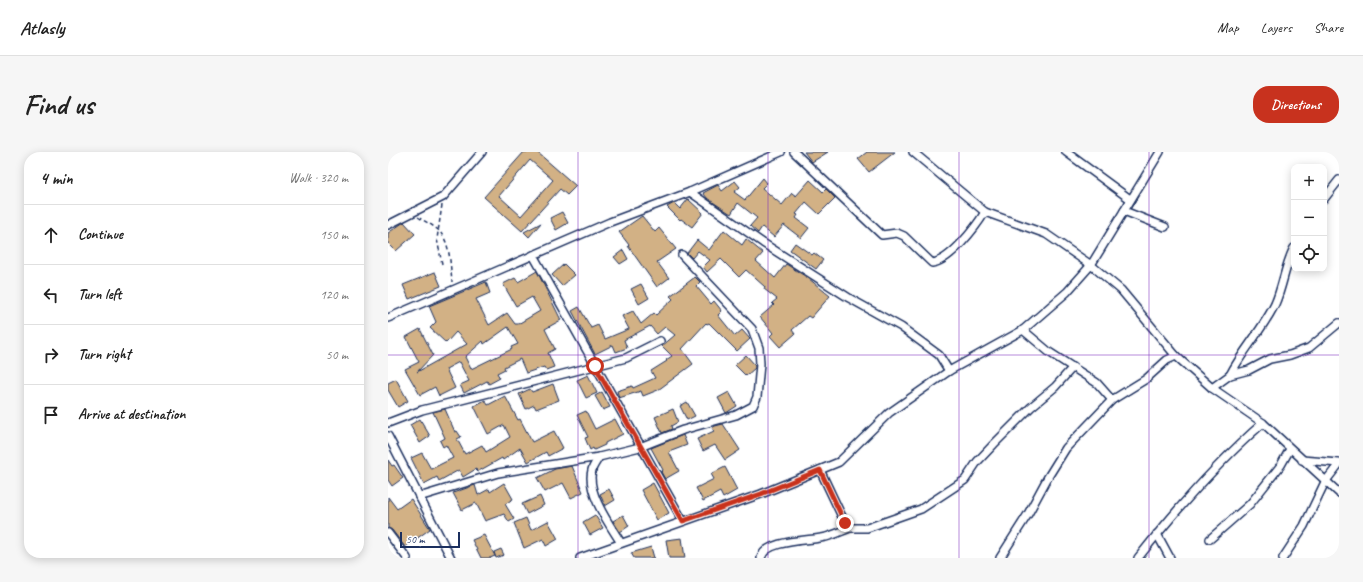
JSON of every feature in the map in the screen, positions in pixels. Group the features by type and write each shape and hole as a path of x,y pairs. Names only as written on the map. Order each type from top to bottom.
{"street":[{"path":"388,225 413,214 443,197 482,152"},
{"path":"388,318 610,222 690,192 781,152"},
{"path":"794,152 882,235 897,233 904,236 932,263 940,262 979,223 985,212"},
{"path":"913,152 985,212 1046,234 1091,265 1121,290 1176,356 1212,388 1263,423 1339,493"},
{"path":"1066,152 1130,199"},
{"path":"580,558 761,494 839,462 889,413 949,371 1023,330 1067,292 1091,265 1160,152"},
{"path":"1327,195 1339,180"},
{"path":"690,192 705,204 849,298 901,327 939,355 949,371"},
{"path":"1124,211 1165,227"},
{"path":"533,255 683,521"},
{"path":"419,497 498,473 600,456 640,447 683,430 736,415 753,406 757,397 759,348 752,329 682,255"},
{"path":"1230,375 1239,358 1266,320 1275,304 1291,257"},
{"path":"1212,388 1230,375 1249,370 1270,359 1290,355 1309,348 1339,322"},
{"path":"1023,330 1049,352 1096,383 1112,400"},
{"path":"388,423 422,410 626,358 660,341"},
{"path":"1000,558 1028,514 1066,448 1112,400 1146,379 1167,360 1176,356"},
{"path":"761,558 764,551 793,540 826,537 850,528 867,528 921,510 965,480 977,462 994,444 1031,407 1055,387 1073,367"},
{"path":"1138,558 1195,489 1263,423"},
{"path":"388,436 451,558"},
{"path":"1210,539 1250,504 1281,465 1290,449"},
{"path":"600,456 592,470 594,492 599,506 621,544"},
{"path":"1286,557 1304,526 1326,482 1339,464 1302,460"},
{"path":"820,470 845,523 850,528"},
{"path":"388,533 407,558"},
{"path":"1157,534 1170,558"}],"path":[{"path":"442,264 437,239 443,197"},
{"path":"413,214 438,230 450,256 453,289"}],"building":[{"path":"524,152 537,152 576,186 567,195 560,189 522,231 484,197","holes":["530,160 553,180 521,216 499,196"]},
{"path":"804,152 828,152 812,162"},
{"path":"867,152 895,152 869,172 858,159"},
{"path":"763,178 767,183 762,188 782,205 792,193 796,196 810,180 823,192 826,189 835,198 819,214 806,202 796,214 798,215 796,218 809,228 801,238 784,225 774,237 762,227 758,233 750,226 757,218 738,203 731,214 708,199 703,193 718,185 722,191 735,181 740,187 734,192 745,200"},
{"path":"688,199 703,213 692,227 681,219 680,220 667,207 674,203 680,209"},
{"path":"562,212 568,223 556,230 550,218"},
{"path":"642,216 655,232 659,228 676,249 657,262 669,278 657,287 619,232"},
{"path":"404,222 415,234 396,251 388,243 388,233"},
{"path":"541,223 529,237 524,232"},
{"path":"724,230 742,245 746,239 763,253 756,261 775,278 786,264 808,278 830,296 811,318 808,316 792,330 795,334 780,347 770,336 773,333 760,317 774,305 772,303 777,299 764,289 765,287 746,270 739,277 721,259 707,272 703,267 710,260 698,251 692,258 687,253 697,240 709,250"},
{"path":"795,243 812,255 814,253 823,260 816,269 790,250"},
{"path":"623,250 628,259 620,264 614,257"},
{"path":"564,264 575,275 562,286 552,275"},
{"path":"537,271 561,320 545,329 555,349 548,353 554,367 546,370 544,367 526,373 520,359 504,367 505,369 497,373 500,378 489,384 487,381 464,393 460,385 469,381 459,362 446,369 455,388 439,396 435,387 420,395 405,369 419,362 406,337 420,329 433,355 417,372 467,344 456,332 446,343 430,328 436,322 429,306 486,282 490,293 476,299 489,325 507,313 515,324 518,324 540,311 532,297 516,306 503,284 515,278 518,282","holes":["508,327 518,344 511,347 512,349 471,369 465,357 483,341 484,344"]},
{"path":"435,272 441,286 409,299 403,285"},
{"path":"695,277 700,282 696,286 711,304 714,301 722,311 718,315 735,336 742,330 750,339 737,351 709,323 706,323 682,349 693,364 658,390 643,396 641,391 619,398 617,391 632,386 633,388 655,378 651,371 672,356 662,346 675,335 665,327 657,334 650,326 624,340 627,348 616,352 613,345 595,354 572,311 579,307 591,328 598,325 605,339 629,329 622,316 633,311 641,324 654,313 656,315 673,299 670,296"},
{"path":"641,284 649,298 639,304 631,289"},
{"path":"746,355 755,365 755,368 746,376 735,365"},
{"path":"588,375 597,393 586,398 577,380"},
{"path":"396,379 408,401 398,407 388,390 388,383"},
{"path":"553,384 559,400 536,409 534,405 526,409 519,394 530,389 532,392"},
{"path":"602,392 610,407 603,410 595,396"},
{"path":"729,392 737,406 726,413 718,398"},
{"path":"505,396 518,420 520,419 532,442 554,431 563,448 548,456 546,452 528,462 520,448 503,460 502,458 477,472 476,469 463,477 459,470 439,481 437,477 424,484 411,458 422,453 431,469 453,458 446,445 443,447 440,441 445,438 433,412 445,409 455,432 457,431 461,437 457,439 465,454 482,445 486,452 510,437 504,425 488,434 474,406 485,400 488,405"},
{"path":"687,402 695,416 687,420 680,406"},
{"path":"673,409 678,422 671,426 672,429 662,433 655,417"},
{"path":"586,411 595,429 615,419 623,434 605,443 605,445 594,450 593,448 590,450 585,438 588,437 577,415"},
{"path":"420,419 430,436 420,443 410,425"},
{"path":"723,424 740,450 725,460 715,445 703,451 697,439 714,431 712,428 715,426"},
{"path":"683,435 687,445 669,452 679,471 665,479 661,472 663,470 651,448"},
{"path":"388,460 392,466 394,465 403,478 392,486 388,480"},
{"path":"572,466 583,492 571,498 563,483 545,492 537,478 555,469"},
{"path":"725,467 737,490 723,498 720,492 703,501 696,488 714,479 711,474"},
{"path":"504,483 513,499 505,504 514,519 509,522 504,514 485,521 476,503 462,510 453,493 475,485 478,495 489,489 490,492"},
{"path":"653,483 669,513 657,520 641,490"},
{"path":"609,489 615,500 605,506 600,494"},
{"path":"540,496 544,505 527,514 522,504"},
{"path":"388,497 397,509 411,499 430,529 405,547 392,530 388,528"},
{"path":"595,515 603,528 590,535 583,522"},
{"path":"623,515 629,526 620,532 613,521"},
{"path":"526,518 531,530 548,521 558,539 546,546 543,539 524,548 514,523"},
{"path":"484,535 495,556 490,558 481,558 472,540"},
{"path":"682,538 685,558 669,558 666,540"},
{"path":"651,547 654,558 634,558 631,553"},
{"path":"501,549 504,555 496,558 494,552"}],"route":[{"path":"595,366 683,521 761,494 820,470 845,523"}]}
